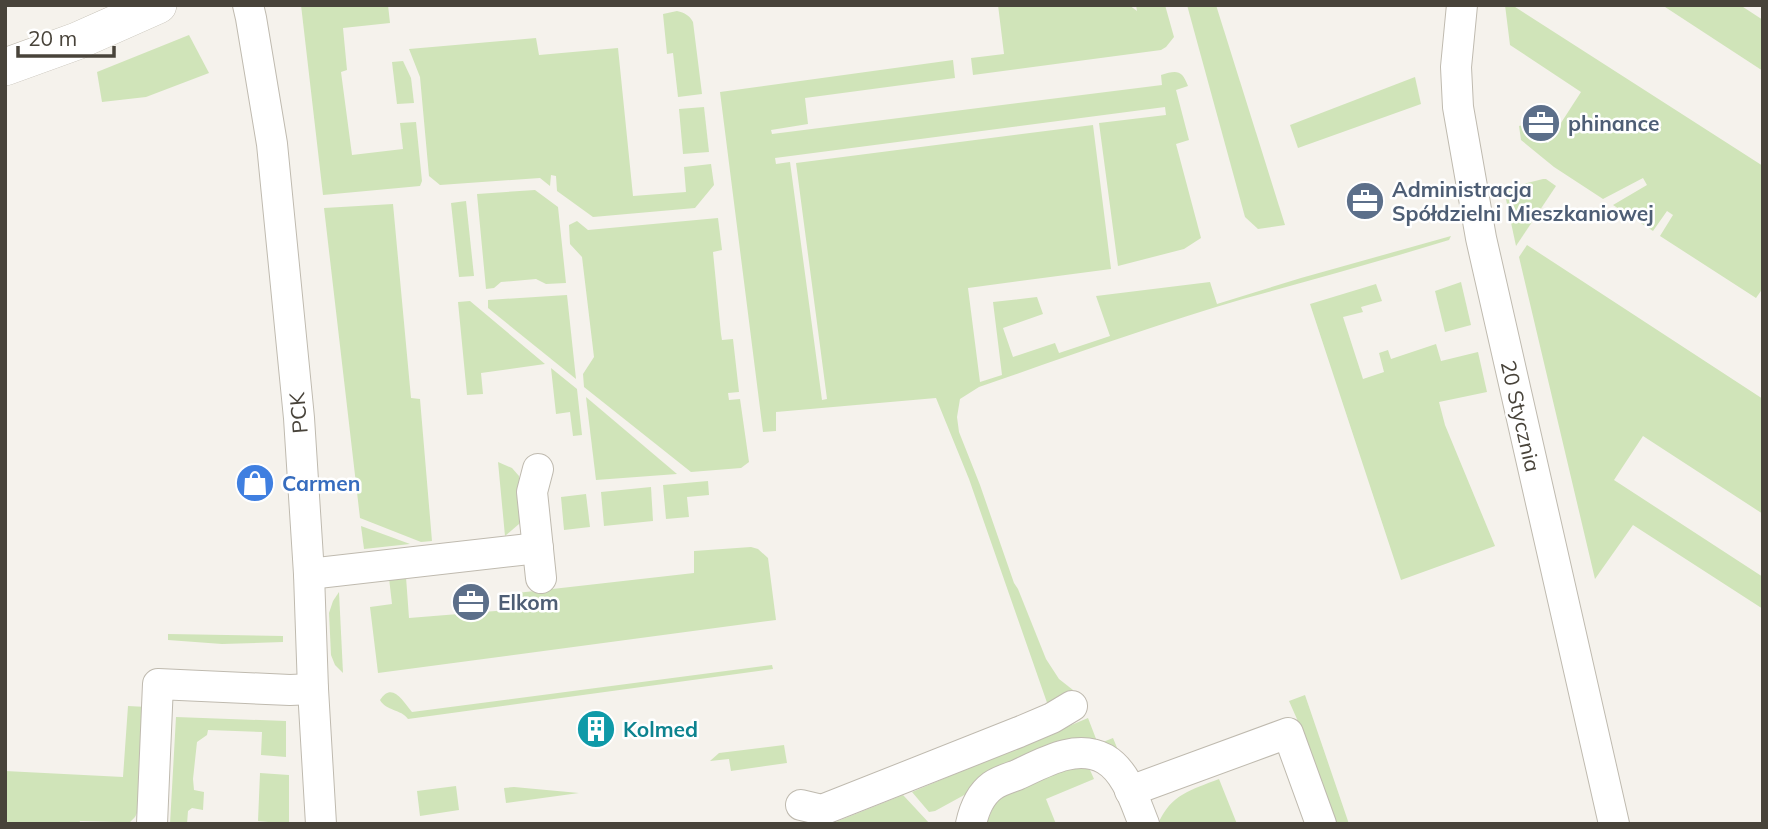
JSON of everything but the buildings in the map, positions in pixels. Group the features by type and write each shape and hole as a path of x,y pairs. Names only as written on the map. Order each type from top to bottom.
{"street":[{"path":"5,67 77,41 158,5"},
{"name":"PCK","path":"248,5 272,144 299,418 321,824"},
{"name":"20 Stycznia","path":"1462,5 1456,67 1458,107 1481,238 1614,824"},
{"path":"538,469 532,492 541,578"},
{"path":"309,574 538,548"},
{"path":"152,824 158,684 313,690"},
{"path":"801,805 822,810 1052,718 1072,706"},
{"path":"1130,791 1288,733 1321,824"},
{"path":"971,824 982,797 992,786 1061,755 1077,753 1101,757 1112,764 1130,791 1144,824"}],"green space":[{"path":"301,5 388,5 390,23 343,28 347,70 341,72 352,155 403,149 400,123 416,122 422,181 420,186 323,195"},
{"path":"998,5 1129,5 1137,11 1136,5 1165,5 1174,37 1161,50 973,75 971,58 1004,54"},
{"path":"1187,5 1216,5 1285,225 1258,229 1245,217"},
{"path":"1505,5 1512,5 1763,166 1763,288 1756,298 1660,236 1673,215 1667,211 1653,231 1613,205 1647,185 1643,178 1603,199 1554,167 1521,140 1519,126 1523,125 1548,143 1581,92 1510,45"},
{"path":"1662,5 1740,5 1763,20 1763,71"},
{"path":"677,11 693,22 702,94 678,97 673,53 667,54 663,14"},
{"path":"189,35 209,73 146,97 102,102 97,72"},
{"path":"536,38 539,55 618,48 633,196 686,192 684,167 711,164 714,185 695,208 593,217 557,191 556,176 551,175 550,186 540,178 440,185 429,176 420,77 409,49"},
{"path":"953,60 955,78 805,98 808,124 771,130 772,134 1162,85 1161,75 1178,73 1184,77 1188,86 1176,90 1189,140 1176,144 1201,238 1184,249 1118,266 1099,123 1166,115 1165,107 775,158 776,164 790,162 822,400 827,399 796,163 1093,125 1111,269 968,288 980,382 1002,375 993,302 1037,297 1043,314 1003,328 1013,357 1055,343 1059,353 1110,336 1096,296 1210,282 1217,304 1451,236 1449,240 1143,330 979,387 960,399 957,417 959,432 1014,583 1046,659 1059,679 1073,690 1062,710 1052,717 969,479 936,398 776,412 776,431 763,432 720,92"},
{"path":"403,61 411,78 414,103 397,104 392,62"},
{"path":"1415,77 1421,104 1298,148 1290,125"},
{"path":"704,107 709,152 683,154 679,109"},
{"path":"1543,179 1556,186 1516,246 1504,190"},
{"path":"535,190 558,207 566,283 546,284 536,279 501,282 494,288 486,289 477,194"},
{"path":"466,201 474,276 459,277 451,203"},
{"path":"393,204 411,398 420,399 432,541 421,542 360,518 324,208"},
{"path":"718,218 722,250 713,252 721,334 722,340 733,339 739,392 728,393 729,400 740,399 749,462 741,468 691,472 584,387 583,374 594,357 582,257 570,244 569,225 577,221 588,230"},
{"path":"1527,245 1763,399 1763,514 1643,436 1614,480 1763,577 1763,609 1633,525 1595,579 1519,257"},
{"path":"1461,282 1471,325 1445,332 1435,291"},
{"path":"1376,284 1382,301 1361,307 1363,312 1343,317 1363,379 1384,372 1379,353 1388,350 1391,359 1436,344 1441,361 1478,352 1487,392 1439,402 1445,425 1495,546 1401,580 1310,304"},
{"path":"567,295 576,379 488,308 488,300"},
{"path":"470,301 545,364 481,373 483,394 467,395 458,302"},
{"path":"551,368 577,389 582,435 573,436 570,412 556,414"},
{"path":"586,397 677,474 596,480"},
{"path":"498,462 512,468 519,476 523,513 519,524 505,536"},
{"path":"708,481 709,495 687,497 689,517 666,519 663,485"},
{"path":"651,487 653,521 604,526 601,492"},
{"path":"586,494 590,527 564,530 561,497"},
{"path":"361,526 410,544 364,549"},
{"path":"751,547 758,549 768,558 776,620 378,673 370,607 392,604 389,578 406,577 409,618 508,610 507,594 694,573 694,551"},
{"path":"339,592 343,673 335,665 331,655 329,613"},
{"path":"168,634 283,636 283,642 222,644 168,640"},
{"path":"772,665 773,669 408,719 380,700 389,692 393,693 401,698 412,712"},
{"path":"1305,695 1349,824 1331,824 1308,744 1289,701"},
{"path":"128,706 147,707 140,807 128,824 80,821 79,824 5,824 5,771 123,777"},
{"path":"176,717 286,721 286,757 261,755 262,732 208,730 207,735 197,742 193,779 194,790 204,792 203,810 192,808 188,811 187,824 170,824"},
{"path":"1088,718 1098,744 1113,738 1120,755 977,788 935,811 929,812 912,792"},
{"path":"784,745 787,763 731,771 729,759 710,761 719,753"},
{"path":"1086,761 1094,779 1046,799 1056,824 986,824 996,801 1010,786"},
{"path":"260,773 289,775 289,824 258,821"},
{"path":"1219,779 1237,824 1158,824 1176,799"},
{"path":"456,786 459,810 420,816 417,791"},
{"path":"504,788 579,793 506,803"},
{"path":"903,795 930,824 833,824 833,823"}],"place":[{"name":"phinance","path":"1541,123"},
{"name":"Administracja Spółdzielni Mieszkaniowej","path":"1365,201"},
{"name":"Carmen","path":"255,483"},
{"name":"Elkom","path":"471,602"},
{"name":"Kolmed","path":"596,729"}]}
